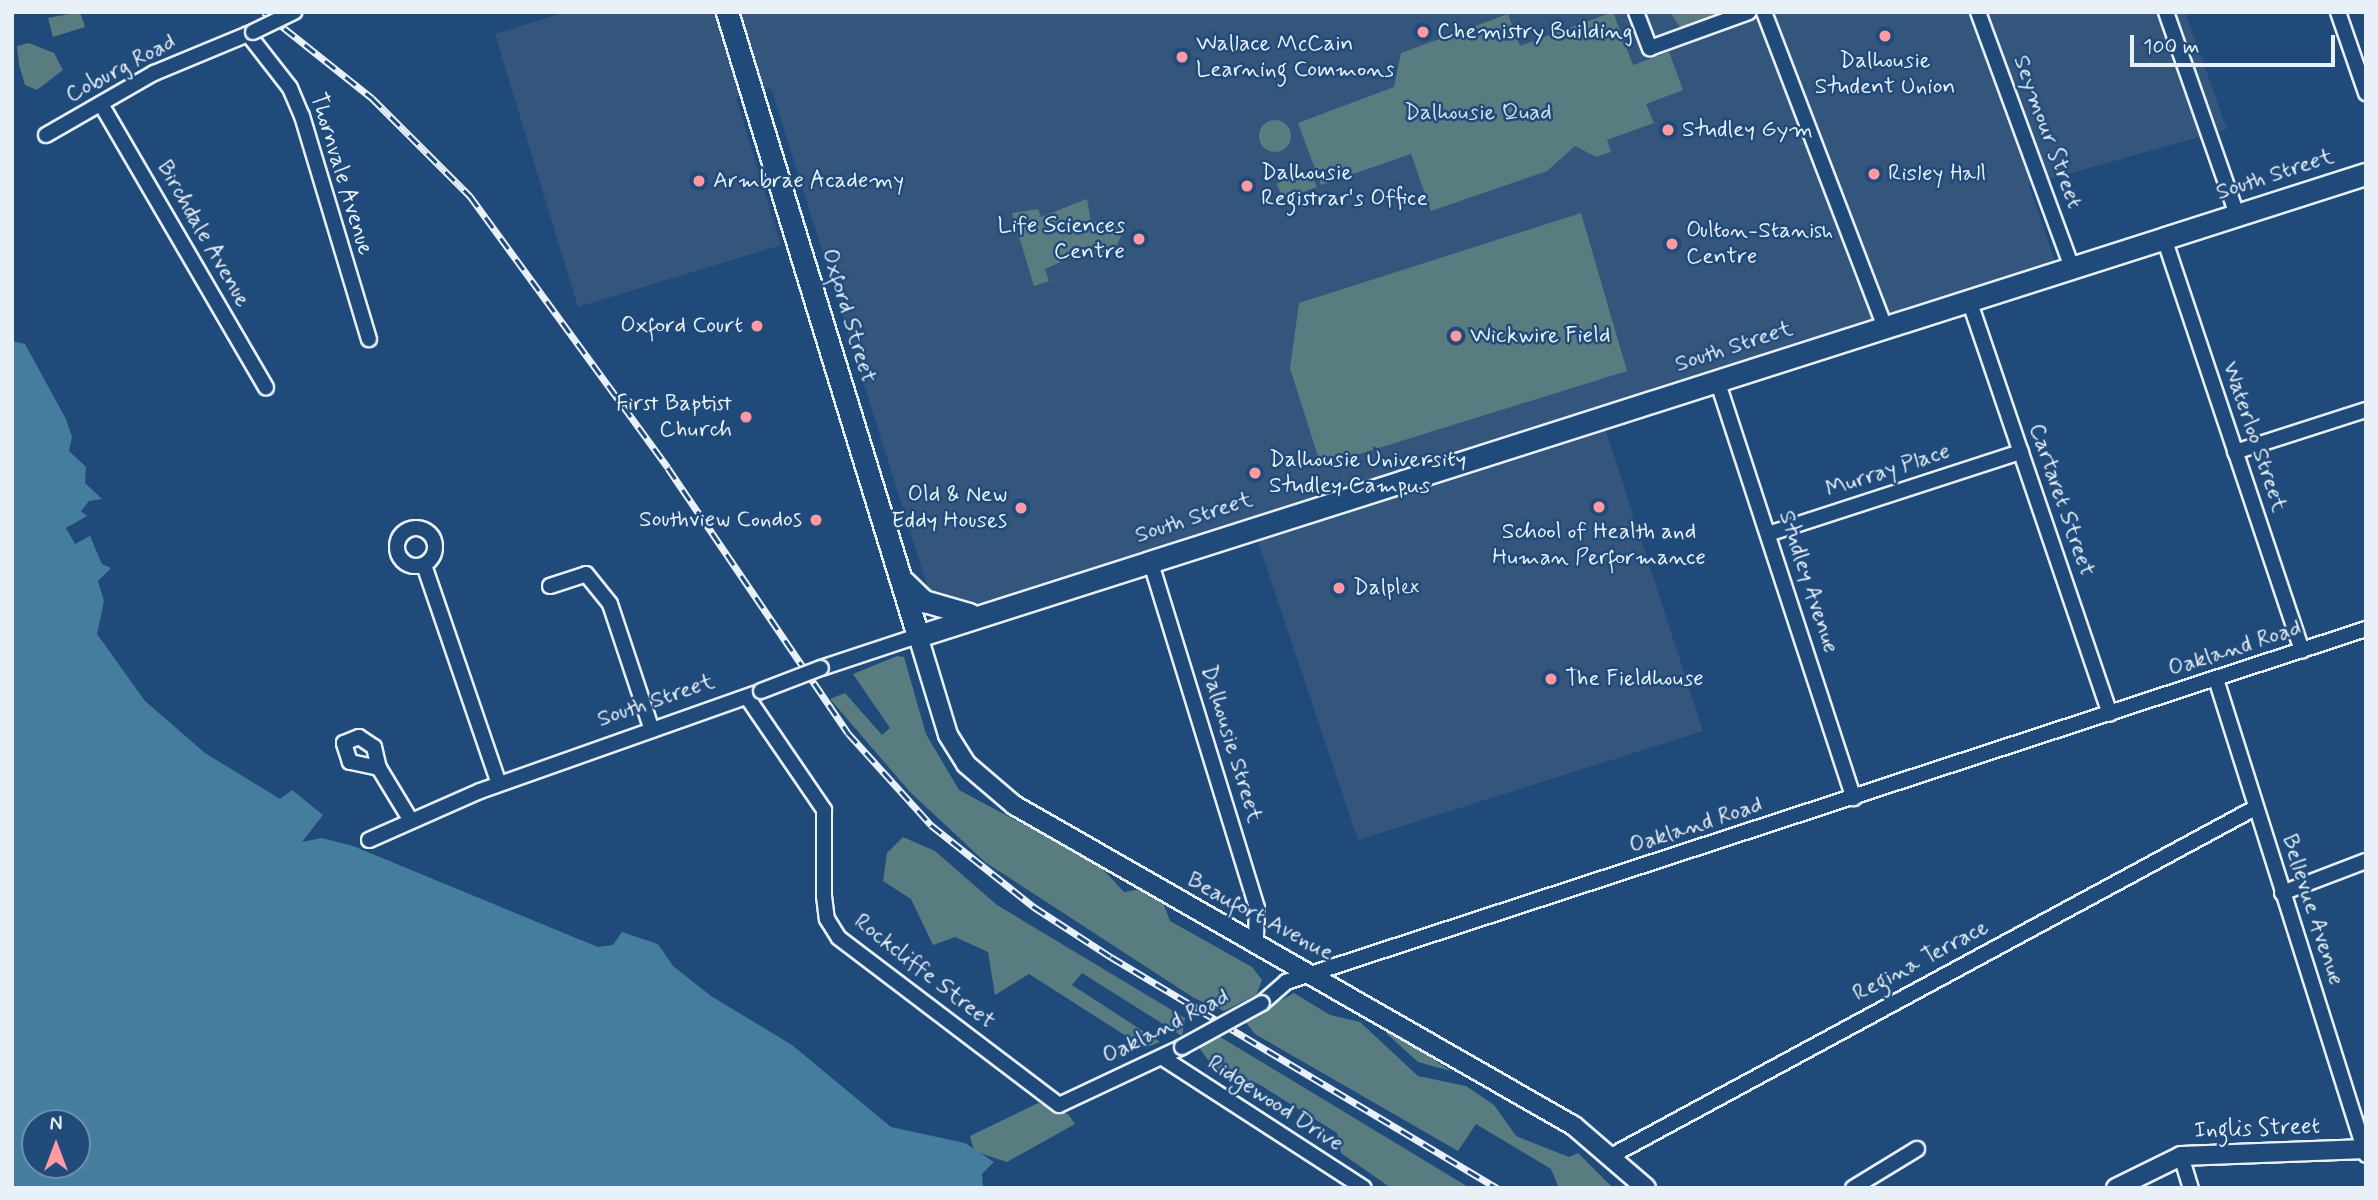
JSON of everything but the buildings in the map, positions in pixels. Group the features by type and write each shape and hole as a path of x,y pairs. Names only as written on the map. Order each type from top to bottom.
{"main road":[{"name":"Oxford Street","path":"727,12 918,636"},
{"name":"South Street","path":"918,636 975,615 2366,174"},
{"path":"900,578 924,601 948,613 975,615"}],"street":[{"name":"Coburg Road","path":"46,135 101,104 294,12"},
{"path":"1636,12 1650,48 1749,12"},
{"path":"1765,12 1885,327"},
{"name":"Seymour Street","path":"1978,12 2072,267"},
{"path":"2166,12 2237,215"},
{"path":"2338,12 2366,93"},
{"name":"Thornvale Avenue","path":"251,33 290,88 302,117 369,339"},
{"name":"Birchdale Avenue","path":"101,104 266,387"},
{"name":"Waterloo Street","path":"2164,238 2302,650"},
{"name":"Cartaret Street","path":"1969,300 2110,714"},
{"name":"Studley Avenue","path":"1717,380 1854,798"},
{"path":"2235,452 2366,410"},
{"name":"Murray Place","path":"1768,534 2021,452"},
{"name":"Dalhousie Street","path":"1150,560 1257,908 1256,943"},
{"path":"424,565 499,784"},
{"path":"550,586 586,574 610,604 652,730"},
{"name":"Oakland Road","path":"1059,1105 1163,1058 1262,1003 1286,982 2366,629"},
{"name":"Beaufort Avenue","path":"918,636 948,735 983,781 1037,819 1314,974 1574,1126 1646,1188"},
{"name":"South Street","path":"369,840 410,819 499,784 821,668 918,636"},
{"name":"Bellevue Avenue","path":"2216,679 2365,1151"},
{"name":"Rockcliffe Street","path":"754,694 824,810 824,896 827,919 839,938 1059,1105"},
{"path":"379,768 410,819"},
{"name":"Regina Terrace","path":"1609,1157 2255,808"},
{"path":"2282,893 2366,861"},
{"name":"Ridgewood Drive","path":"1163,1058 1364,1188"},
{"path":"1853,1188 1917,1149"},
{"name":"Inglis Street","path":"2116,1188 2181,1156 2365,1151"},
{"path":"2181,1156 2191,1188"}],"shaded area":[{"name":"Dalhousie University Studley Campus","path":"566,12 2185,12 2227,129 2029,185 2055,262 1602,419 1703,731 1358,840 1253,527 975,615 928,588 771,88 736,98 781,245 578,307 495,34"},
{"path":"12,341 25,344 66,419 72,437 69,451 86,467 85,483 102,499 89,501 81,511 87,516 66,528 75,544 90,536 102,564 111,568 98,581 104,601 97,634 145,701 205,753 280,799 292,790 323,815 302,842 322,838 353,846 598,947 613,945 622,932 658,944 673,966 711,996 792,1045 891,1127 965,1143 994,1162 982,1174 983,1188 12,1188"}],"green space":[{"path":"80,12 85,27 53,37 48,18"},
{"name":"Dalhousie Quad","path":"1613,12 1633,65 1669,52 1683,90 1646,104 1654,123 1607,140 1611,152 1596,157 1575,146 1547,171 1431,211 1411,154 1321,185 1298,123 1394,87 1401,53 1508,14 1520,46"},
{"path":"1670,12 1724,12 1681,29"},
{"path":"29,43 54,53 63,70 37,90 25,85 19,65 17,46"},
{"path":"1275,120 1286,125 1291,136 1286,147 1275,152 1264,147 1259,136 1264,125"},
{"path":"1310,170 1317,187 1283,200 1277,183"},
{"path":"1087,199 1091,222 1119,221 1123,232 1114,251 1067,259 1045,269 1049,281 1034,286 1012,213 1038,209 1041,217"},
{"name":"Wickwire Field","path":"1581,213 1627,371 1321,466 1290,368 1299,303"},
{"path":"897,656 904,657 926,734 959,790 1098,864 1124,892 1141,889 1162,900 1170,921 1252,967 1262,980 1256,995 1224,1011 1194,998 985,862 910,792 830,699 845,693 882,735 890,728 853,674"},
{"path":"903,837 935,851 997,905 1185,1018 1182,1036 1082,973 1072,985 1160,1042 1145,1048 1029,974 995,995 988,952 955,937 933,945 911,899 883,881 887,853"},
{"path":"1294,993 1330,1015 1360,1022 1418,1076 1466,1086 1494,1105 1516,1136 1569,1157 1578,1153 1613,1188 1558,1186 1551,1169 1476,1124 1458,1151 1255,1034 1244,1020"},
{"path":"1392,1032 1451,1071 1418,1062 1386,1033"},
{"path":"1217,1035 1470,1188 1391,1188 1341,1153 1337,1133 1257,1083 1238,1087 1208,1060 1198,1046"},
{"path":"1038,1103 1068,1114 1075,1124 1007,1162 974,1151 970,1136"}],"railway":[{"path":"264,12 372,98 470,196 668,468 848,733 931,825 1034,907 1111,957 1497,1188"}],"place":[{"name":"Chemistry Building","path":"1423,32"},
{"name":"Dalhousie Student Union","path":"1885,36"},
{"name":"Wallace McCain Learning Commons","path":"1182,57"},
{"name":"Studley Gym","path":"1668,130"},
{"name":"Risley Hall","path":"1874,174"},
{"name":"Armbrae Academy","path":"699,181"},
{"name":"Dalhousie Registrar's Office","path":"1247,186"},
{"name":"Life Sciences Centre","path":"1139,239"},
{"name":"Oulton-Stanish Centre","path":"1672,244"},
{"name":"Oxford Court","path":"757,326"},
{"name":"Wickwire Field","path":"1456,336"},
{"name":"First Baptist Church","path":"746,417"},
{"name":"Dalhousie University Studley Campus","path":"1255,473"},
{"name":"School of Health and Human Performance","path":"1599,507"},
{"name":"Old & New Eddy Houses","path":"1021,508"},
{"name":"Southview Condos","path":"816,520"},
{"name":"Dalplex","path":"1339,588"},
{"name":"The Fieldhouse","path":"1551,679"}]}
